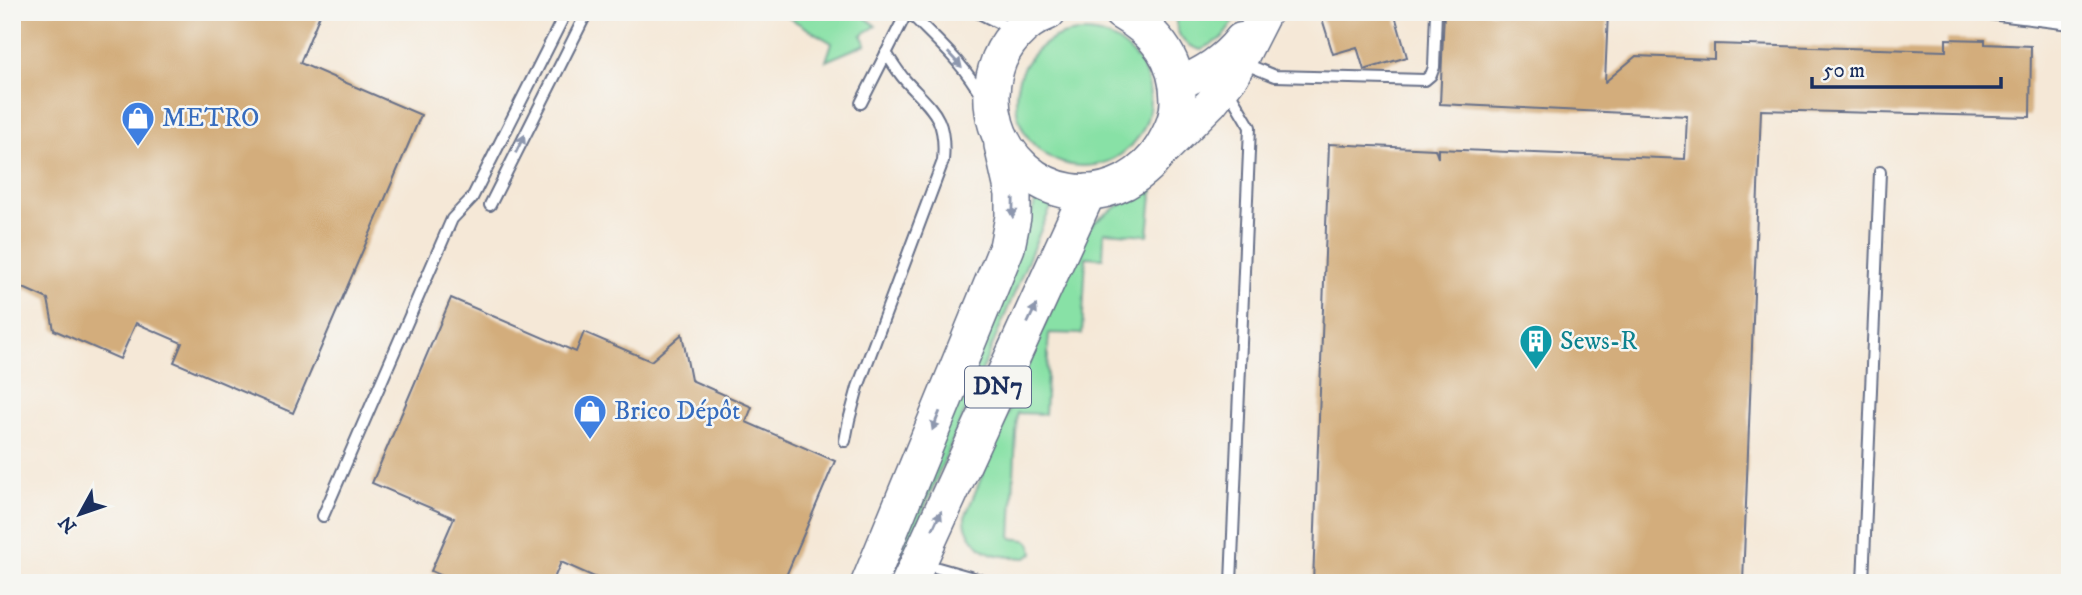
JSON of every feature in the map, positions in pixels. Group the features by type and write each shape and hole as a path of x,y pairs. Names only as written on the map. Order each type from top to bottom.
{"main road":[{"path":"1121,12 1142,24 1161,44 1175,76"},
{"path":"1158,156 1173,129 1178,106 1171,12"},
{"path":"996,128 1018,164 1040,181 1063,190 1088,192 1115,187 1138,175 1211,103 1233,73 1263,12"},
{"path":"1175,76 1200,74 1221,61 1263,12"},
{"name":"DN7","path":"869,583 1007,247 1013,217 1013,194 996,128 991,85 1000,56 1037,18"},
{"name":"DN7","path":"913,572 1088,192"}],"lane":[{"path":"323,516 452,219 472,198 566,12"},
{"path":"490,205 587,12"},
{"path":"862,103 908,12 958,61 973,80 996,128"},
{"path":"977,12 1037,18"},
{"path":"1231,583 1250,127 1233,73 1425,80 1432,75 1434,67 1436,12"},
{"path":"1974,12 2070,24"},
{"path":"845,442 858,387 943,161 945,144 938,116 905,80 886,53"},
{"path":"1863,583 1880,172"},
{"path":"913,572 991,583"}],"green space":[{"path":"779,12 859,12 876,26 861,35 866,44 826,61 832,43"},
{"path":"1175,12 1241,12 1222,38 1201,50 1188,45 1180,37"},
{"path":"1083,32 1109,37 1130,52 1145,73 1150,99 1145,125 1130,146 1109,161 1083,166 1057,161 1036,146 1021,125 1016,99 1021,73 1036,52 1057,37"},
{"path":"1153,185 1148,235 1104,232 1103,258 1086,257 1082,334 1049,333 1045,414 1017,413 1011,538 1028,542 1033,553 1026,558 990,553 971,536 965,517 1080,238 1103,216"},
{"path":"1039,190 1056,197 893,583 879,583 1030,219"}],"building":[{"name":"METRO","path":"12,12 321,12 300,63 421,115 293,413 174,362 182,343 136,323 120,359 54,330 48,299 12,283"},
{"path":"1320,12 1394,12 1407,57 1364,70 1357,47 1333,54"},
{"name":"Sews-R","path":"1444,12 1608,12 1605,82 1636,56 1714,59 1714,44 1946,51 1946,39 1985,40 1985,44 2031,46 2030,117 1761,110 1743,583 1313,583 1329,144 1435,149 1438,158 1438,149 1685,159 1687,116 1440,104"},
{"name":"Brico Dépôt","path":"451,298 576,352 584,332 651,361 682,334 691,380 752,407 746,422 835,461 783,583 608,583 561,562 552,583 458,583 431,571 454,518 372,483"}],"place":[{"name":"METRO","path":"138,148"},
{"name":"Sews-R","path":"1536,371"},
{"name":"Brico Dépôt","path":"590,441"}]}
